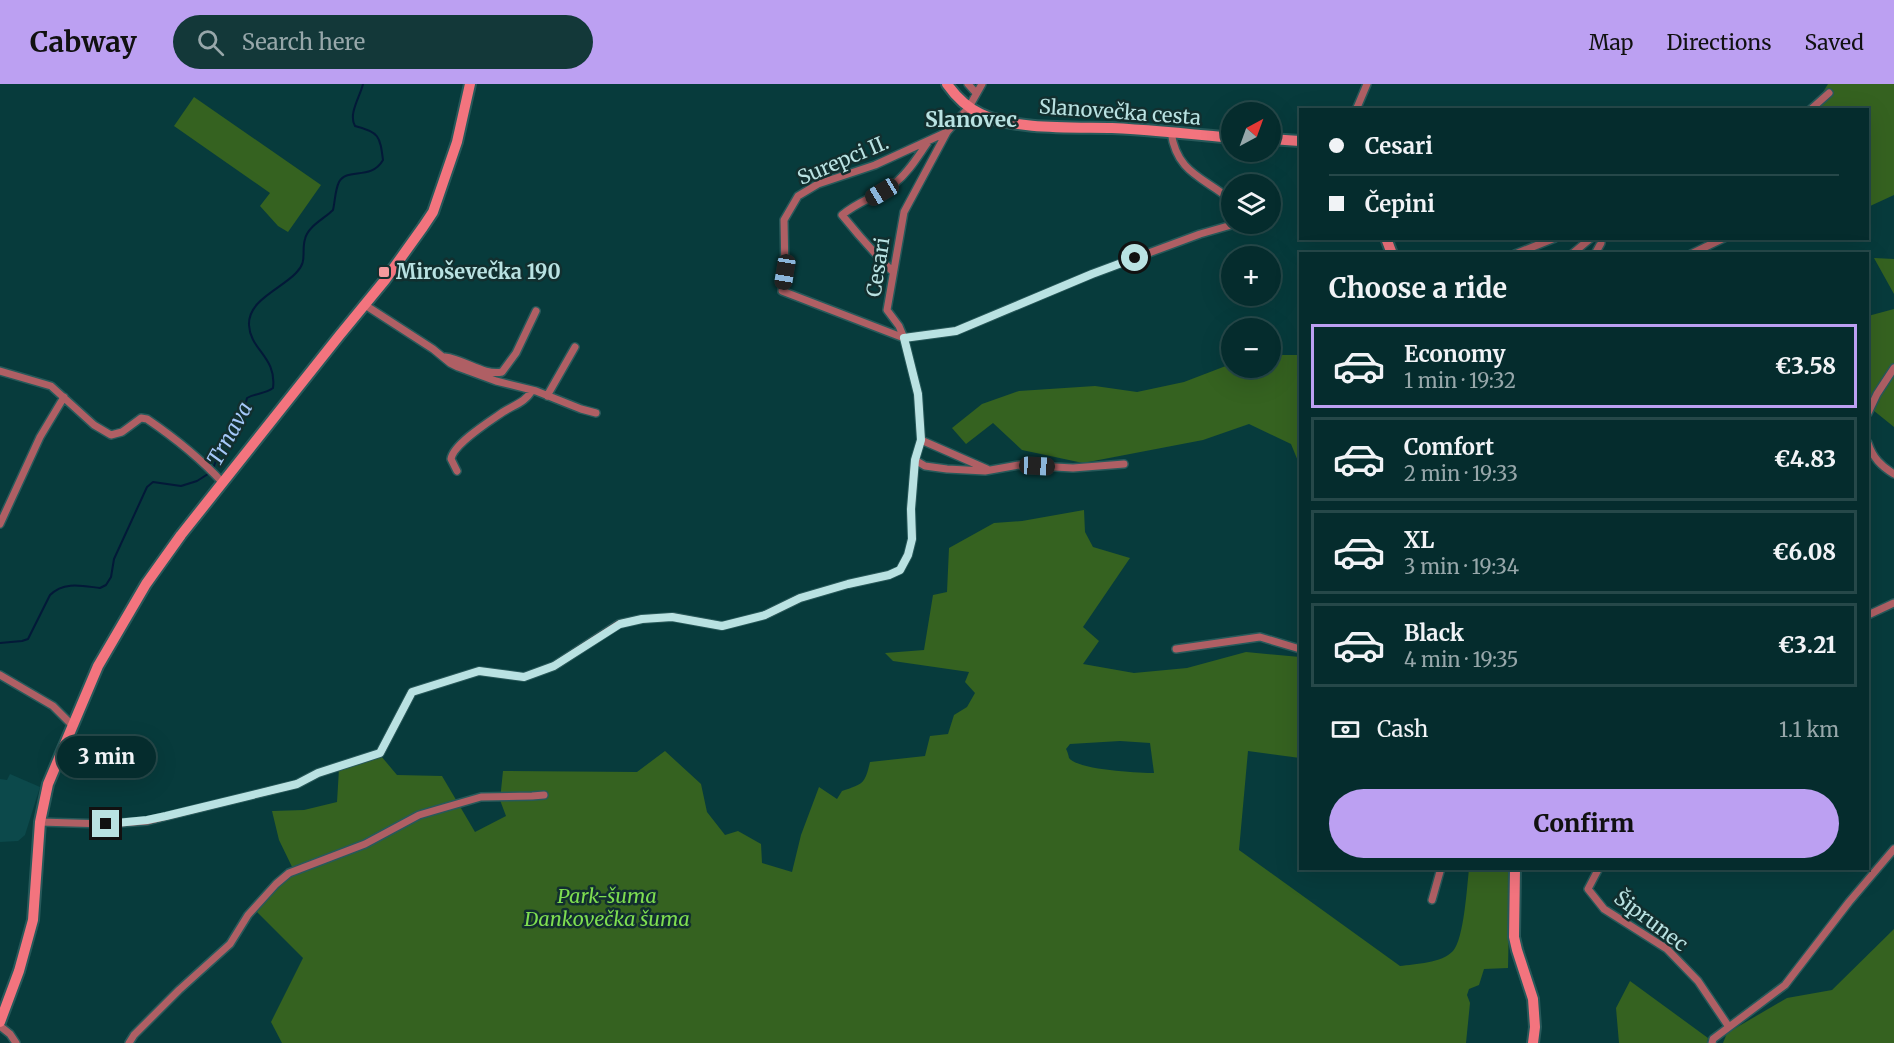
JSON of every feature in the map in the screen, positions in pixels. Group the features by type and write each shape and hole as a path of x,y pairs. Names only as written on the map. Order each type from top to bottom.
{"main road":[{"path":"0,1024 19,971 33,920 40,822 48,784 98,666 146,584 365,305 433,212 457,142 470,84"},
{"name":"Slanovečka cesta","path":"947,84 957,98 969,107 983,115 1009,122 1055,128 1171,132 1221,137"},
{"path":"1281,140 1299,141"},
{"path":"1515,870 1514,937 1533,999 1535,1020 1533,1043"}],"street":[{"path":"968,84 976,93"},
{"name":"Cesari","path":"40,822 106,824 147,820 297,784 318,773 380,753 412,692 479,671 524,677 554,666 620,624 642,619 672,617 722,626 765,615 800,598 889,575 900,570 908,555 912,539 911,509 915,460 921,440 918,394 904,338 899,326 887,310 893,272 904,212 947,132 969,107 982,84"},
{"path":"1357,108 1367,84"},
{"path":"1812,108 1829,93"},
{"name":"Surepci II.","path":"904,338 782,291 785,272 784,220 798,196 818,184 875,165 947,132"},
{"path":"1171,132 1173,147 1183,166 1221,192"},
{"path":"893,272 869,248 842,215 853,206 868,200 895,183 911,167 929,140"},
{"path":"904,338 956,331 1092,274 1221,228"},
{"path":"1520,252 1550,240"},
{"path":"1574,252 1589,240"},
{"path":"1695,252 1720,240"},
{"path":"365,305 458,367 596,413"},
{"path":"445,357 489,371 502,372 516,353 536,311"},
{"path":"547,396 575,347"},
{"path":"1869,411 1894,368"},
{"path":"0,371 51,386 94,425 111,435 122,432 141,418 147,419 183,444 223,483"},
{"path":"457,471 452,459 454,451 504,411 527,398 532,390"},
{"path":"0,524 40,437 64,396"},
{"path":"921,440 989,470"},
{"path":"1869,447 1871,454 1879,464 1894,474"},
{"path":"915,460 926,466 947,469 989,470 1019,465 1073,468 1124,464"},
{"path":"1869,615 1894,603"},
{"path":"1176,649 1260,637 1299,649"},
{"path":"0,675 53,706 72,725"},
{"path":"129,1043 172,996 230,944 248,915 289,873 365,844 419,815 481,797 544,795"},
{"path":"1712,1043 1713,1039 1785,985 1848,902 1894,849"},
{"path":"1432,900 1440,870"},
{"name":"Šiprunec","path":"1598,870 1588,890 1604,909 1666,949 1698,981 1729,1027"},
{"path":"0,1024 16,1043"}],"shaded area":[{"path":"10,774 40,787 25,835 18,841 0,842 0,779 7,780"}],"green space":[{"path":"1828,84 1894,84 1894,195 1869,207 1869,108 1813,108"},
{"path":"194,97 321,185 288,232 278,226 260,206 270,193 174,126"},
{"path":"1874,258 1894,259 1894,294"},
{"path":"1894,309 1894,427 1869,407 1869,316"},
{"path":"1281,355 1299,355 1299,464 1291,444 1249,424 1203,440 1083,463 1022,450 993,423 966,444 952,428 982,404 1019,391 1095,386 1137,392 1184,382 1221,368 1221,378 1281,378"},
{"name":"Park-šuma Dankovečka šuma","path":"1084,510 1085,532 1093,547 1130,558 1083,627 1099,641 1083,664 1134,673 1187,668 1246,652 1299,657 1299,758 1248,751 1239,850 1400,966 1435,960 1453,951 1460,936 1469,870 1510,870 1508,968 1484,969 1479,985 1469,989 1466,1043 282,1043 271,1022 303,958 256,911 271,893 295,873 279,840 272,811 304,810 337,802 339,769 381,756 397,775 442,776 475,832 506,816 500,800 503,771 637,772 665,751 701,784 707,812 725,835 738,831 761,844 762,863 792,872 801,835 819,787 837,799 842,791 862,782 870,762 925,756 930,736 948,734 954,715 967,707 975,693 965,682 969,672 893,661 885,653 924,650 933,595 947,592 949,548 994,523 1022,521","holes":["1120,741 1150,743 1154,773 1109,770 1084,765 1069,758 1066,749 1070,744"]},
{"path":"1894,929 1894,1043 1723,1043 1727,1033 1787,998 1832,990"},
{"path":"1630,981 1708,1038 1707,1043 1619,1043 1616,1008"}],"waterway":[{"name":"Trnava","path":"0,643 28,639 50,595 55,591 67,586 100,588 106,585 111,577 114,559 147,487 153,482 181,486 197,481 208,474 214,466 223,440 242,418 247,398 273,388 271,369 250,334 250,316 259,302 300,269 307,234 313,226 333,210 339,182 348,175 372,170 383,160 377,136 369,130 355,126 353,121 363,84"}],"place":[{"name":"Miroševečka 190","path":"384,272"}],"district":[{"name":"Slanovec","path":"971,120"}],"route":[{"path":"106,824 147,820 186,812 297,784 318,773 380,753 412,692 479,671 524,677 554,666 620,624 642,619 672,617 722,626 765,615 800,598 889,575 900,570 908,555 912,539 911,509 915,460 921,440 918,394 904,338 956,331 1135,258"}]}
